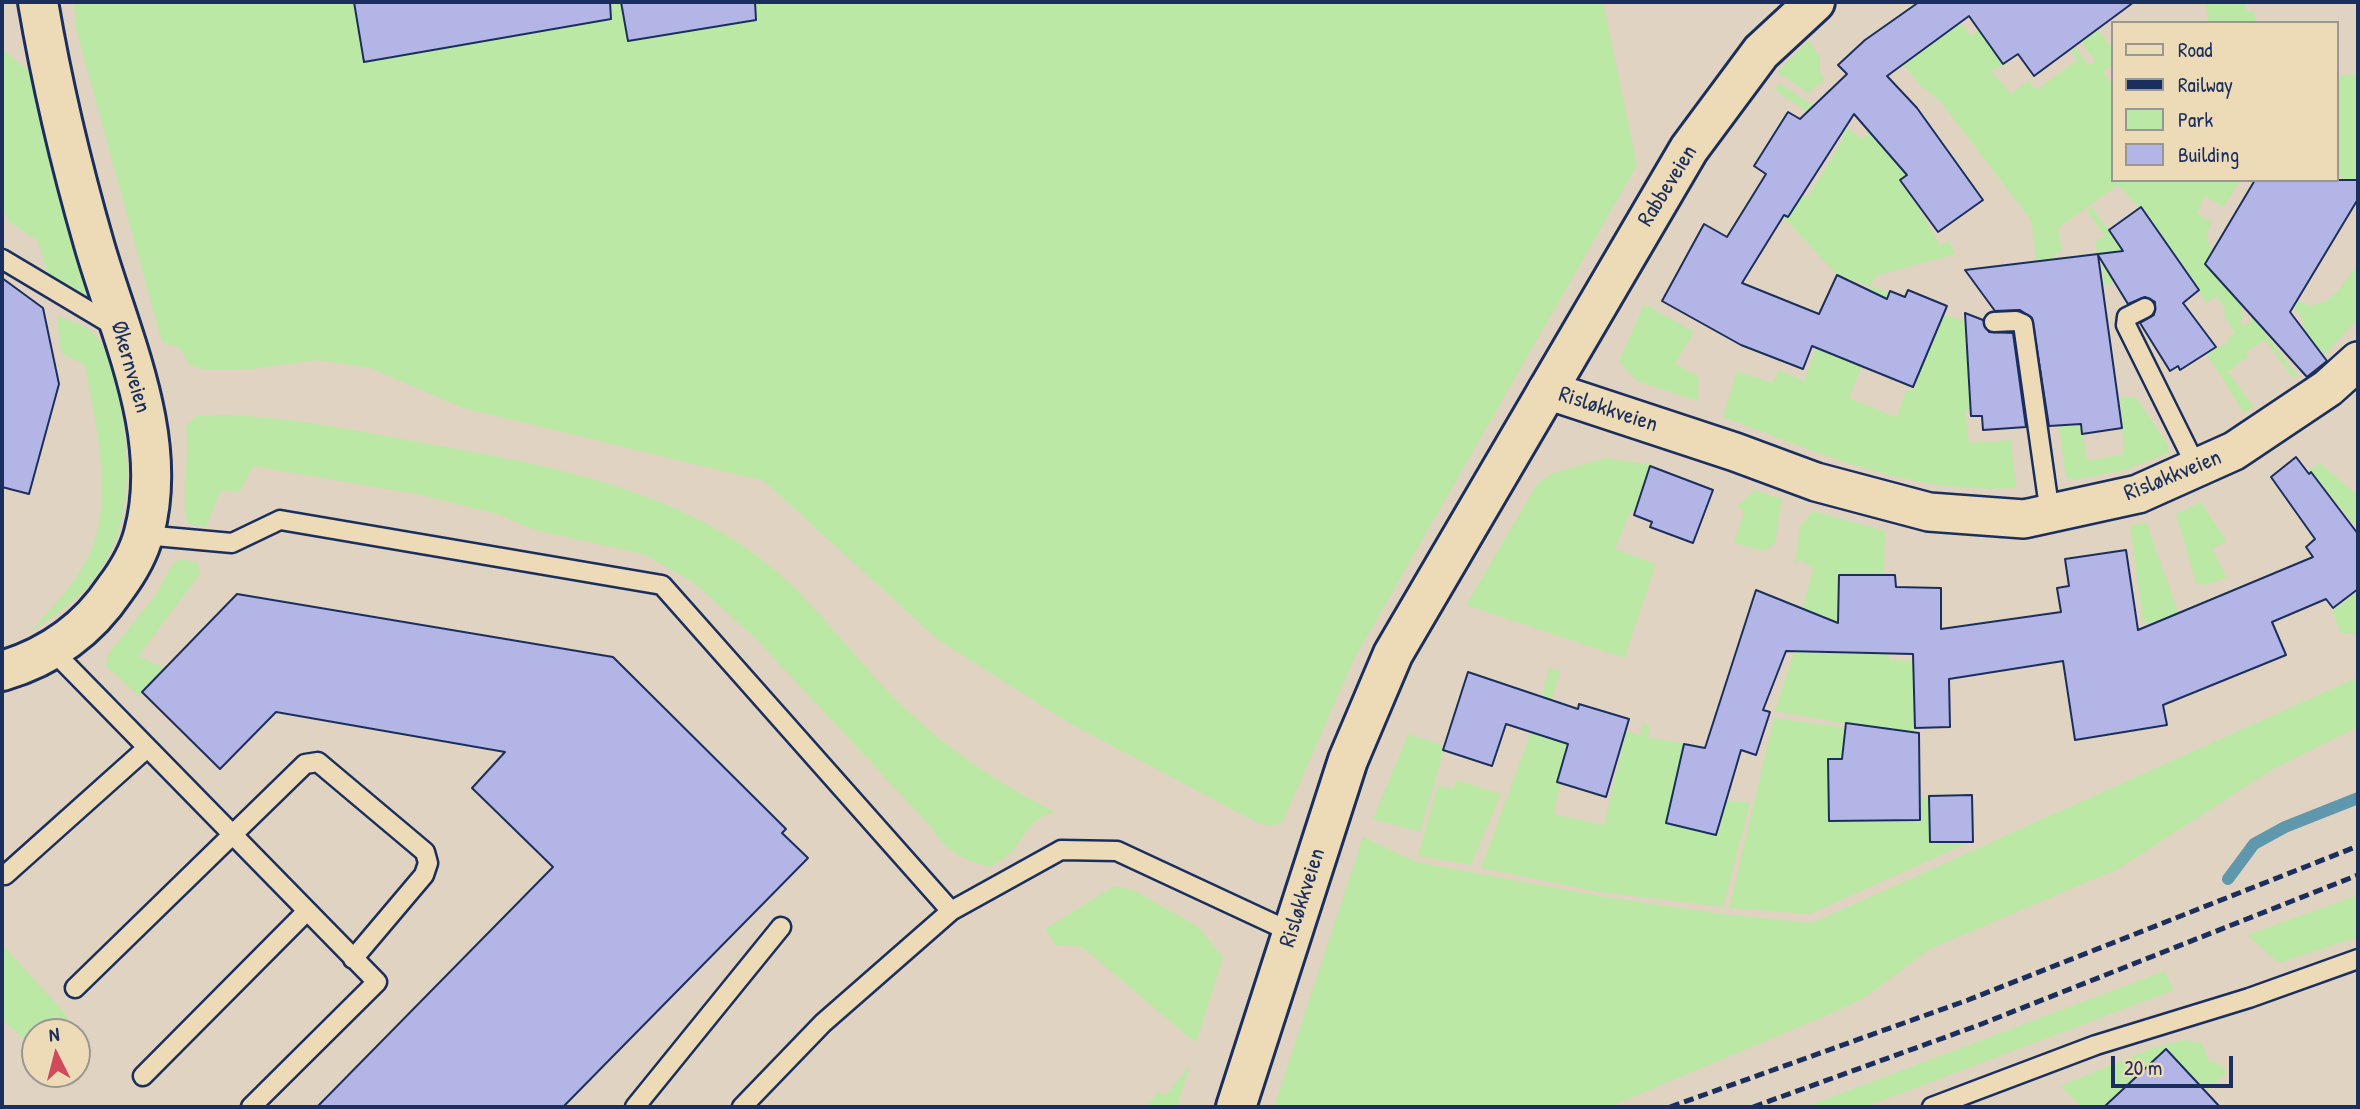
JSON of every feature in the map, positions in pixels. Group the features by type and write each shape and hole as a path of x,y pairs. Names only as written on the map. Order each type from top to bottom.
{"street":[{"name":"Økernveien","path":"2,671 52,650 81,630 106,604 128,571 144,535 150,505 143,406 61,120 38,2"},
{"name":"Rabbeveien","path":"1547,390 1657,201 1714,112 1761,52 1815,2"},
{"name":"Risløkkveien","path":"1236,1107 1348,760 1393,654 1547,390 1816,482 1929,512 2024,519 2138,494 2234,452 2328,388 2358,361"}],"lane":[{"path":"2,259 120,330"},
{"path":"2145,308 2127,317 2126,325 2197,468"},
{"path":"1994,322 2016,321 2023,324 2050,514"},
{"path":"144,535 232,543 281,520 662,585 951,911"},
{"path":"52,650 377,982 251,1107"},
{"path":"5,875 147,748"},
{"path":"75,988 294,773 305,764 318,762 425,852 428,863 424,875 354,958"},
{"path":"742,1107 823,1023 951,911 1061,850 1116,851 1291,932"},
{"path":"144,1076 307,911"},
{"path":"635,1107 781,927"},
{"path":"1932,1107 2096,1045 2249,998 2358,959"}],"green space":[{"path":"74,2 1603,2 1637,165 1354,659 1282,823 1271,826 1258,823 1069,723 937,639 764,481 463,408 370,368 317,360 252,369 202,369 189,365 180,348 162,342 76,29"},
{"path":"2044,2 2115,2 2090,20 2112,48 2112,65 2103,71 2112,84 2112,182 2240,182 2223,207 2204,196 2197,213 2212,223 2206,235 2211,249 2263,282 2240,311 2244,318 2239,321 2244,326 2254,319 2298,376 2293,378 2265,340 2246,352 2248,356 2228,372 2254,407 2244,413 2207,354 2229,341 2227,338 2235,333 2223,314 2226,311 2217,296 2206,303 2198,289 2167,290 2190,275 2142,211 2118,185 2058,228 2062,252 2056,253 2053,260 2072,353 2087,461 2124,454 2120,397 2136,397 2168,445 2169,453 2124,470 2074,480 2066,477 2031,220 1940,101 1922,87 1900,61 1961,23 1971,36 1979,30 2005,64 1991,71 2011,94 2029,80 2036,90 2077,60 2070,48 2074,45 2088,65 2096,62 2057,8 2050,11"},
{"path":"2206,2 2246,2 2246,12 2254,12 2256,21 2208,21"},
{"path":"1808,41 1820,56 1820,72 1824,80 1808,93 1777,72"},
{"path":"2,49 38,79 90,295 85,299 50,283 38,241 8,221 2,205"},
{"path":"2355,74 2358,98 2357,186 2339,176 2339,76"},
{"path":"1779,83 1863,139 1868,132 1893,160 1902,153 1915,169 1902,179 1940,245 1948,241 1956,254 1875,276 1871,286 1891,293 1849,398 1896,417 1907,389 1912,391 1942,314 1973,324 1973,409 1965,411 1969,443 2011,440 2016,488 1939,485 1902,478 1866,469 1723,417 1737,371 1773,383 1779,370 1804,381 1825,325 1856,324 1871,287 1837,275 1789,223 1769,207 1785,184 1807,198 1844,137 1775,90"},
{"path":"2092,207 2128,257 2128,271 2105,287 2100,254 2097,254 2095,242 2105,236 2087,211"},
{"path":"2358,264 2358,318 2326,354 2320,350 2317,352 2305,337 2302,318 2284,295 2311,306 2326,301 2337,292"},
{"path":"1644,304 1694,332 1675,364 1699,377 1697,401 1637,381 1619,361"},
{"path":"57,316 91,331 108,357 122,417 127,455 126,492 116,538 100,571 73,600 30,632 79,573 98,530 101,507 100,458 85,365 61,353"},
{"path":"223,415 313,423 495,456 589,478 635,492 679,510 721,532 779,574 814,608 896,700 933,733 991,776 1055,812 1035,822 1012,852 990,867 950,850 754,637 693,582 643,554 535,530 497,514 421,495 253,466 240,492 221,490 206,527 188,524 185,504 186,426 196,416"},
{"path":"1605,458 1653,465 1635,512 1630,512 1615,549 1656,564 1624,658 1466,605 1537,484 1551,474"},
{"path":"2320,463 2358,496 2358,529 2309,470"},
{"path":"1755,490 1782,499 1775,543 1764,551 1734,543 1744,511 1737,506"},
{"path":"2201,502 2227,542 2212,548 2227,578 2204,585 2196,583 2176,514"},
{"path":"1813,511 1885,531 1884,574 1839,575 1839,653 1889,654 1890,660 1919,661 1916,728 1911,736 1775,711 1798,640 1795,638 1813,568 1801,560 1795,564 1800,526"},
{"path":"2146,522 2186,634 2143,622 2130,526"},
{"path":"183,559 197,563 200,574 138,656 164,668 139,696 106,666 108,654 155,596 173,563"},
{"path":"2358,591 2358,634 2341,633 2332,611"},
{"path":"1549,669 1560,670 1543,729 1571,742 1553,814 1604,825 1626,731 1640,736 1643,724 1650,726 1648,737 1687,744 1668,823 1717,835 1726,800 1750,803 1723,907 1599,892 1481,868 1537,715"},
{"path":"2358,677 2358,727 2273,769 2118,869 1930,949 1864,998 1830,1014 1609,1107 1274,1107 1363,837 1416,862 1599,896 1721,914 1812,923"},
{"path":"1774,718 1846,728 1843,760 1832,761 1832,822 1921,821 1921,797 1931,798 1935,844 1970,842 1810,914 1729,908"},
{"path":"1408,734 1445,746 1420,832 1373,819"},
{"path":"1456,780 1501,794 1471,865 1418,856 1438,785 1453,789"},
{"path":"1114,886 1133,890 1197,926 1223,957 1196,1043 1082,947 1056,945 1045,929"},
{"path":"2358,895 2358,937 2279,963 2247,935"},
{"path":"2,944 68,1017 21,1018 21,1037 2,1019"},
{"path":"2164,971 2174,990 1865,1107 1805,1107"},
{"path":"2184,1040 2202,1043 2208,1060 2220,1064 2227,1072 2208,1090 2169,1053 2111,1107 2081,1107 2060,1086 2153,1048"},
{"path":"1190,1065 1177,1107 1146,1107 1158,1092 1166,1095"}],"building":[{"path":"354,2 610,2 611,19 364,62"},
{"path":"621,2 755,2 756,20 628,41"},
{"path":"1919,2 2134,2 2034,76 2018,54 2003,64 1969,16 1887,76 1917,108 1983,200 1938,232 1900,180 1907,175 1854,114 1788,217 1784,215 1742,283 1819,314 1837,275 1887,299 1890,291 1905,297 1908,290 1947,306 1913,387 1812,346 1803,369 1741,345 1662,301 1704,224 1727,237 1766,174 1754,166 1788,112 1800,119 1847,74 1838,65 1865,40"},
{"path":"2358,180 2358,199 2290,312 2327,361 2307,377 2205,264 2254,182"},
{"path":"2141,207 2199,290 2183,303 2216,347 2180,370 2178,366 2170,371 2140,323 2154,315 2155,302 2145,297 2128,304 2098,255 2122,428 2082,434 2081,424 2049,426 2032,318 2020,310 1995,311 1965,270 2123,251 2109,230"},
{"path":"2,278 43,308 59,384 29,494 2,487"},
{"path":"1965,313 1983,320 1989,332 2013,333 2026,427 1983,430 1982,416 1971,416"},
{"path":"2296,457 2309,474 2311,472 2358,534 2358,589 2333,608 2326,599 2272,622 2286,655 2163,705 2167,725 2075,740 2063,661 1949,679 1950,727 1915,728 1913,654 1786,651 1763,710 1770,712 1756,755 1741,750 1716,835 1666,823 1684,744 1705,748 1756,590 1838,623 1839,575 1895,575 1896,587 1941,588 1941,629 2061,612 2057,588 2069,586 2065,559 2126,550 2138,630 2313,557 2306,547 2315,539 2271,477"},
{"path":"1650,466 1713,490 1693,543 1650,527 1652,522 1634,515"},
{"path":"237,594 613,657 786,829 782,833 808,858 563,1107 317,1107 553,867 472,788 505,752 276,712 220,769 142,692"},
{"path":"1468,672 1578,709 1579,704 1629,719 1606,797 1557,782 1568,744 1506,724 1492,766 1443,750"},
{"path":"1846,723 1919,733 1920,820 1829,821 1828,759 1842,759"},
{"path":"1972,795 1973,842 1930,842 1929,796"},
{"path":"2166,1049 2220,1107 2104,1107"}],"waterway":[{"path":"2228,879 2254,844 2285,827 2358,798"}],"railway":[{"path":"1670,1107 1968,1000 2358,846"},
{"path":"1753,1107 1979,1025 2358,875"}]}
